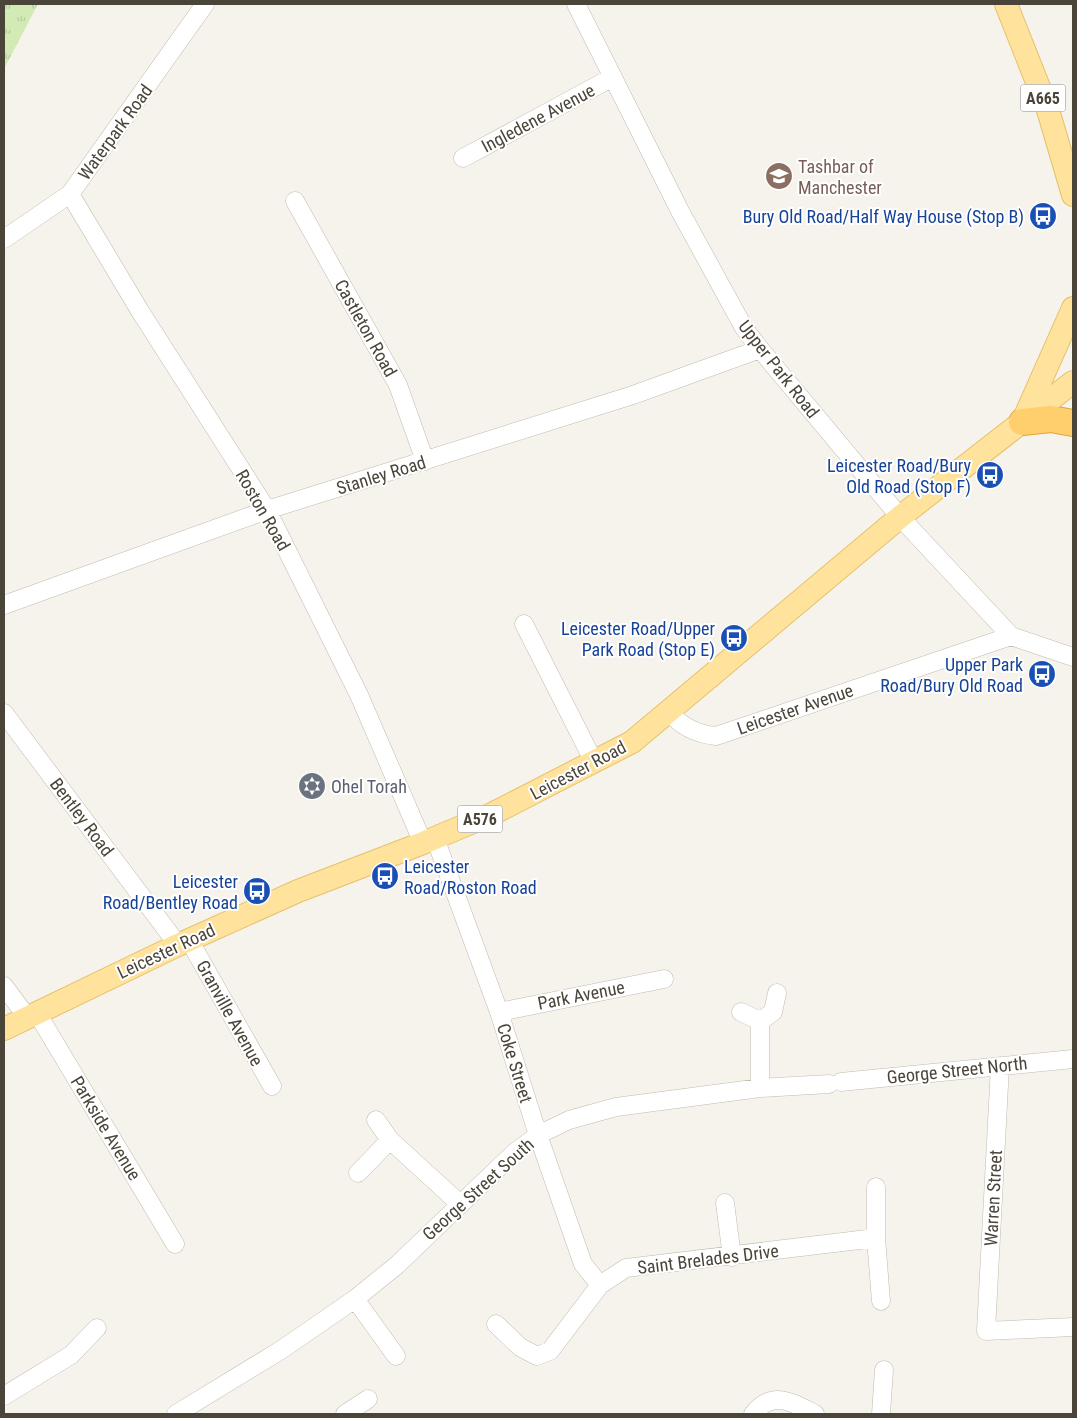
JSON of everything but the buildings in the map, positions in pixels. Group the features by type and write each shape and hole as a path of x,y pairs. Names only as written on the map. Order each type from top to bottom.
{"highway":[{"path":"1022,422 1051,419 1073,424"}],"main road":[{"name":"A665","path":"1006,4 1048,110 1073,195"},
{"path":"1022,422 1073,308"},
{"name":"Leicester Road","path":"4,1029 183,942 298,891 429,841 492,814 632,742 900,518 1073,382"}],"street":[{"name":"Waterpark Road","path":"4,239 70,194 206,4"},
{"name":"Upper Park Road","path":"576,4 680,211 744,328 900,518 1011,636 1073,657"},
{"name":"Ingledene Avenue","path":"463,158 613,77"},
{"name":"Roston Road","path":"70,194 140,311 267,510 429,841"},
{"name":"Castleton Road","path":"295,201 398,385 425,461"},
{"name":"Stanley Road","path":"4,605 267,510 633,395 760,349"},
{"path":"524,624 594,762"},
{"name":"Leicester Avenue","path":"670,712 679,724 704,735 716,736 1011,636"},
{"name":"Bentley Road","path":"4,713 183,942"},
{"name":"Coke Street","path":"429,841 499,1012 538,1135 583,1264 600,1285"},
{"name":"Granville Avenue","path":"183,942 272,1086"},
{"name":"Park Avenue","path":"499,1012 664,979"},
{"name":"Parkside Avenue","path":"4,986 32,1015 175,1244"},
{"path":"760,1021 773,1012 777,993"},
{"path":"741,1012 760,1021"},
{"path":"760,1021 760,1088"},
{"name":"George Street North","path":"835,1083 1073,1059"},
{"name":"Warren Street","path":"1000,1066 986,1331 1073,1327"},
{"name":"George Street South","path":"176,1414 281,1350 356,1299 397,1265 458,1203 514,1152 538,1135 569,1120 616,1107 760,1088 835,1083"},
{"path":"376,1120 390,1140 458,1203"},
{"path":"358,1173 390,1140"},
{"path":"876,1187 876,1238 881,1301"},
{"path":"725,1203 732,1257"},
{"name":"Saint Brelades Drive","path":"496,1324 520,1347 537,1356 550,1351 600,1285 626,1268 732,1257 876,1238"},
{"path":"356,1299 396,1356"},
{"path":"4,1396 71,1355 97,1328"},
{"path":"881,1414 884,1370"},
{"path":"345,1414 368,1399"},
{"path":"753,1414 762,1405 780,1400 789,1401 815,1414"}],"green space":[{"path":"4,4 38,4 4,69"}],"place":[{"name":"Tashbar of Manchester","path":"779,176"},
{"name":"Bury Old Road/Half Way House (Stop B)","path":"1043,216"},
{"name":"Leicester Road/Bury Old Road (Stop F)","path":"990,475"},
{"name":"Leicester Road/Upper Park Road (Stop E)","path":"734,638"},
{"name":"Upper Park Road/Bury Old Road","path":"1042,674"},
{"name":"Ohel Torah","path":"312,786"},
{"name":"Leicester Road/Roston Road","path":"385,876"},
{"name":"Leicester Road/Bentley Road","path":"257,891"}]}
